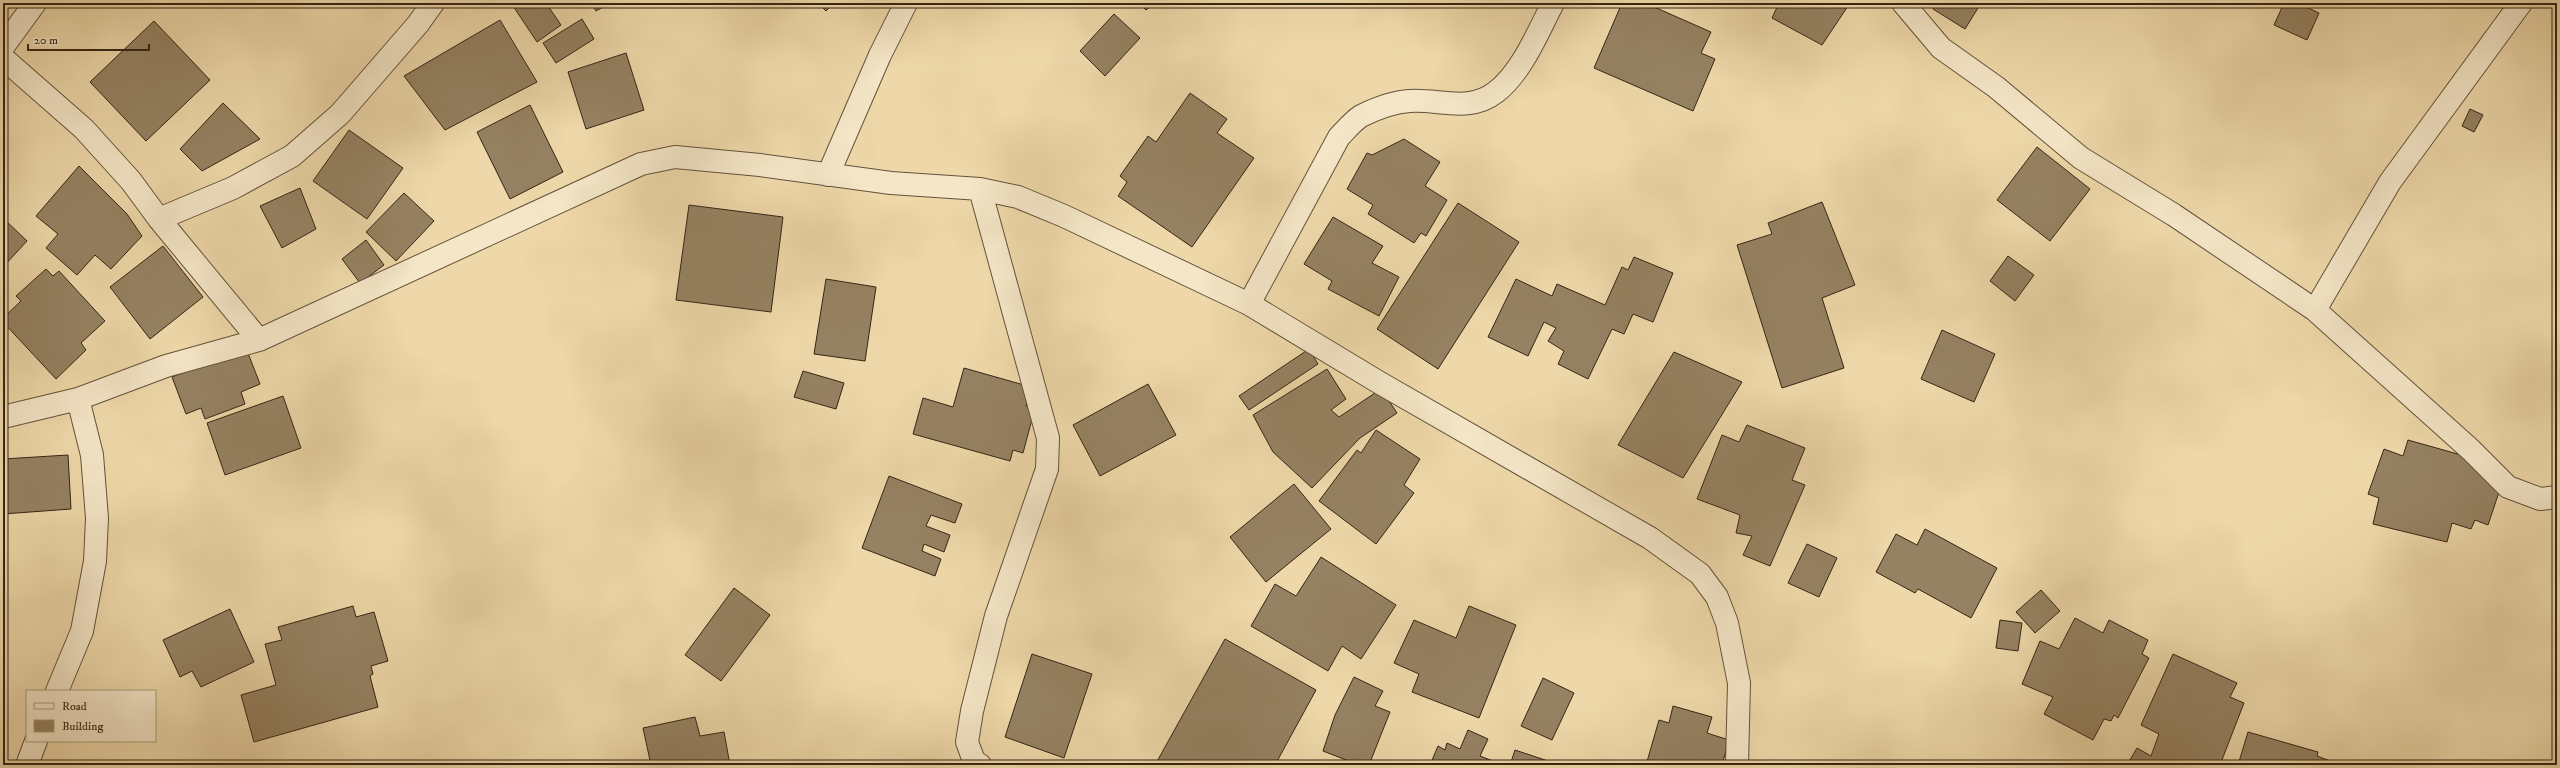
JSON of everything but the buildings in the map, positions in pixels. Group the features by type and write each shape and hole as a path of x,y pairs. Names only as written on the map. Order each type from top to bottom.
{"street":[{"path":"3,47 35,3"},
{"path":"159,219 233,188 292,156 340,114 418,24 433,3"},
{"path":"828,175 880,54 906,3"},
{"path":"1249,304 1339,138 1360,117 1389,105 1410,101 1456,105 1476,103 1496,92 1523,60 1553,3"},
{"path":"1903,3 1941,48 1996,87 2081,158 2180,219 2315,310 2471,450 2508,487 2540,499 2557,497"},
{"path":"2315,310 2390,182 2521,3"},
{"path":"3,58 84,129 131,181 159,219 259,340"},
{"path":"3,417 78,399 166,366 259,340 641,164 675,157 760,165 891,183 980,189 1018,197 1064,216 1249,304 1380,383 1650,538 1700,574 1717,597 1727,622 1738,683 1737,765"},
{"path":"980,189 1048,438 1047,469 996,616 972,711 967,742 974,761 980,765"},
{"path":"57,690 82,631 95,561 97,518 92,456 78,399"},
{"path":"27,765 36,742"}]}
